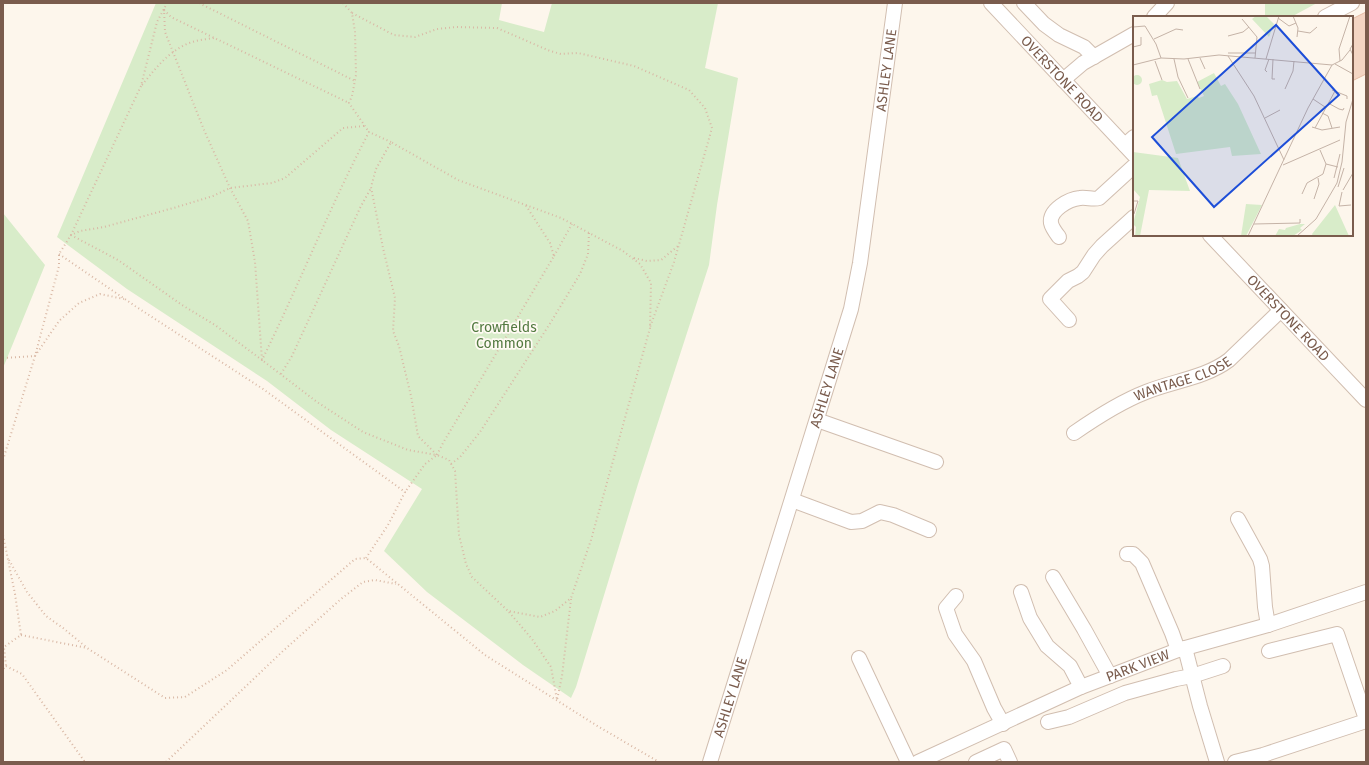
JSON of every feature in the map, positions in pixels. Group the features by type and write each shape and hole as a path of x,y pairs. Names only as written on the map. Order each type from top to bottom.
{"street":[{"name":"ASHLEY LANE","path":"710,762 842,342 856,289 895,3"},
{"name":"OVERSTONE ROAD","path":"991,3 1063,80 1131,146"},
{"path":"1024,3 1044,24 1059,35 1084,47 1094,56"},
{"path":"1155,16 1167,3"},
{"path":"1327,16 1352,3"},
{"path":"1063,80 1083,63 1133,35"},
{"path":"1059,237 1051,222 1051,218 1056,210 1074,199 1099,198 1133,167"},
{"path":"1069,320 1050,299 1068,281 1083,272 1094,254 1133,218"},
{"name":"OVERSTONE ROAD","path":"1211,236 1366,400"},
{"name":"WANTAGE CLOSE","path":"1074,433 1124,401 1147,391 1203,373 1222,365 1281,310"},
{"path":"817,420 936,462"},
{"path":"792,500 852,522 862,521 880,512 893,515 929,530"},
{"path":"1238,519 1260,559 1262,566 1268,625"},
{"path":"1127,554 1133,554 1142,563 1172,633 1181,649 1192,676 1216,762"},
{"path":"1052,577 1084,629 1110,676"},
{"path":"1021,592 1030,618 1047,646 1070,666 1081,687"},
{"name":"PARK VIEW","path":"918,762 1081,687 1181,649 1268,625 1366,592"},
{"path":"956,596 946,608 955,634 977,666 994,708 1003,724"},
{"path":"1235,762 1264,758 1366,720 1337,634 1269,651"},
{"path":"858,658 908,762"},
{"path":"1048,722 1069,717 1125,693 1192,676 1223,666"},
{"path":"976,762 1004,749 1010,762"}],"path":[{"path":"3,460 35,356 58,266 59,254 71,235 141,86 157,22 167,3"},
{"path":"199,3 355,81"},
{"path":"343,3 352,13 394,35 415,37 437,29 456,27 497,28 550,51 561,54 578,53 634,66 688,90 705,108 712,128 674,262 650,328 591,540 571,598 562,676 557,700"},
{"path":"164,9 171,17 348,103 369,132 391,142 458,180 560,218 623,251 640,264 651,283 650,328"},
{"path":"164,9 165,32 204,130 230,188 248,221 255,262 262,360"},
{"path":"348,103 352,96 356,75 355,39 352,13"},
{"path":"141,86 158,65 173,52 192,42 214,38"},
{"path":"71,235 80,231 104,227 177,207 213,196 230,188 272,183 285,178 343,128 364,126"},
{"path":"262,360 288,308 323,226 369,132"},
{"path":"281,374 292,356 371,187 376,169 391,142"},
{"path":"371,187 395,298 394,331 400,346 418,436 437,455"},
{"path":"525,204 550,243 554,256"},
{"path":"366,558 388,525 405,492 425,464 437,455 442,443 572,224"},
{"path":"451,464 460,458 480,432 580,274 588,254 589,233"},
{"path":"71,235 118,260 182,305 215,325 317,402 363,432 408,450 437,455 449,460 455,471 459,535 466,564 472,577 508,611 532,639 551,667 557,700"},
{"path":"633,258 647,261 661,260 678,246"},
{"path":"59,254 263,389 405,492"},
{"path":"35,356 59,322 79,303 100,294 125,299"},
{"path":"3,358 35,356"},
{"path":"3,535 16,594 21,635"},
{"path":"8,557 28,592 46,616 87,648 164,698 185,697 227,670 355,559 366,558 485,655 599,727 659,762"},
{"path":"166,762 283,651 363,582 375,580 398,584"},
{"path":"508,611 540,617 555,611 571,598"},
{"path":"6,666 3,647 21,635 87,648"},
{"path":"3,669 6,666"},
{"path":"6,666 22,674 85,762"}],"green space":[{"name":"Crowfields Common","path":"156,3 502,3 499,20 544,32 552,3 718,3 705,68 738,78 717,205 709,265 638,484 576,687 571,698 523,665 427,592 384,551 422,489 331,430 267,381 127,289 57,237"},
{"path":"1265,3 1317,3 1293,16 1265,16"},
{"path":"3,213 45,265 3,368"}],"building":[{"path":"1366,12 1366,74 1353,80 1353,18"}]}
